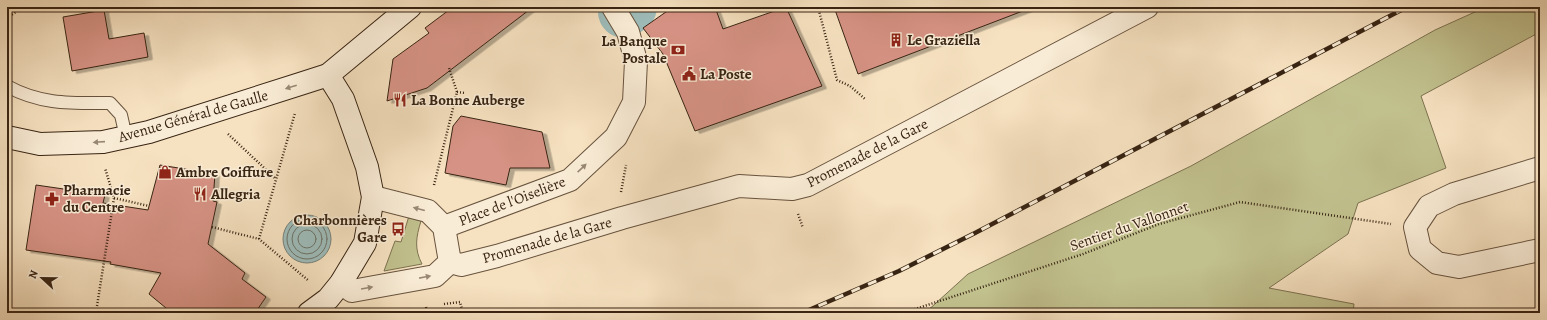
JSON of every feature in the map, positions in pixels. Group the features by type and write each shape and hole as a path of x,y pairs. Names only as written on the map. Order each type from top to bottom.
{"street":[{"path":"308,313 328,299 341,283 365,243 373,197 367,167 343,99 328,75 410,7"},
{"name":"Place de l'Oiselière","path":"444,227 570,180 616,137 634,102 636,61 628,32 613,7"},
{"name":"Promenade de la Gare","path":"450,262 462,265 497,256 622,218 739,186 792,189 808,185 1147,7"},
{"name":"Avenue Général de Gaulle","path":"7,137 40,144 103,142 156,129 328,75"},
{"path":"1540,168 1454,194 1429,206 1415,227 1420,249 1437,263 1459,267 1540,250"},
{"path":"341,283 352,291 435,276 450,262 444,227 428,211 373,197"}],"lane":[{"path":"7,86 22,95 52,103 110,103 121,115 126,137"}],"path":[{"path":"7,18 23,7"},
{"path":"818,7 837,80 850,86 865,99"},
{"path":"433,189 457,92 449,68"},
{"path":"457,92 465,93"},
{"path":"259,239 294,117"},
{"path":"230,135 276,179"},
{"path":"621,194 626,160"},
{"path":"97,306 114,198 105,170 105,164"},
{"path":"114,198 149,206"},
{"name":"Sentier du Vallonnet","path":"903,313 1083,254 1159,224 1240,202 1415,227"},
{"path":"801,223 803,228"},
{"path":"212,227 259,239 312,283"},
{"path":"444,304 460,302 463,313"},
{"path":"426,307 427,312"}],"green space":[{"path":"1486,7 1540,7 1540,32 1421,96 1446,168 1358,203 1348,234 1269,288 1354,304 1353,313 925,313 968,274 1191,166 1435,30"},
{"path":"409,216 421,221 418,232 417,248 419,259 422,264 384,271 395,241 401,242"}],"water":[{"path":"307,215 316,217 324,222 329,230 331,239 329,248 324,256 316,261 307,263 298,261 290,256 285,248 283,239 285,230 290,222 298,217"}],"building":[{"path":"453,7 533,7 427,88 387,101 393,59 429,33 425,28"},
{"path":"673,7 715,7 723,29 786,7 822,86 695,131 663,54 643,28"},
{"name":"Le Graziella","path":"834,7 1027,7 1028,9 858,74"},
{"path":"104,10 109,39 144,33 148,57 72,71 63,17"},
{"path":"461,116 542,132 550,168 510,168 506,185 445,173 453,126"},
{"path":"160,165 215,174 213,201 217,202 208,244 245,273 242,279 266,297 255,313 172,313 149,294 161,273 110,264 111,262 26,250 36,185 105,195 103,203 148,210"}],"waterway":[{"path":"624,12 631,7"}],"railway":[{"path":"802,313 899,271 975,233 1407,7"}],"place":[{"name":"Le Graziella","path":"896,40"},
{"name":"La Banque Postale","path":"678,50"},
{"name":"La Poste","path":"689,74"},
{"name":"La Bonne Auberge","path":"400,100"},
{"name":"Ambre Coiffure","path":"165,172"},
{"name":"Allegria","path":"200,194"},
{"name":"Pharmacie du Centre","path":"52,199"},
{"name":"Charbonnières Gare","path":"398,229"}]}
